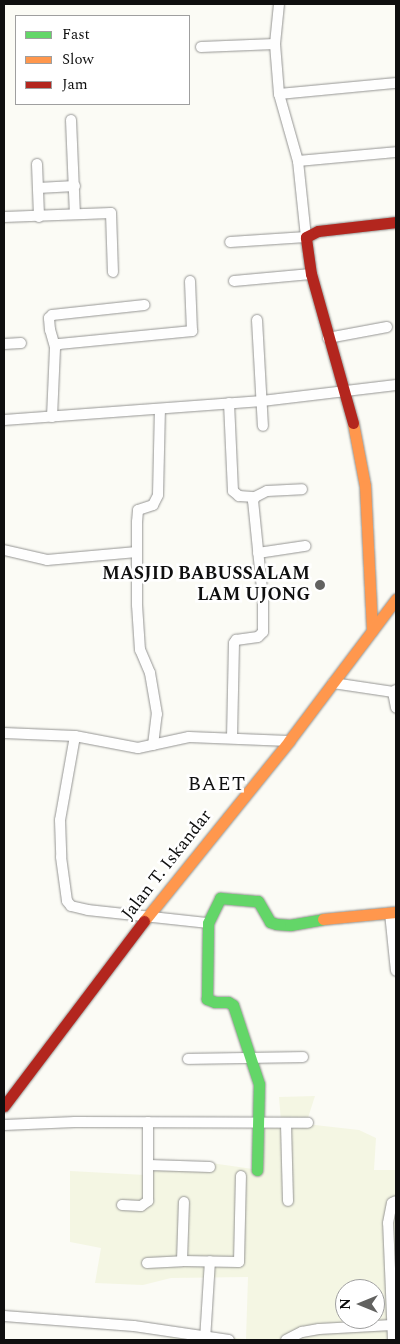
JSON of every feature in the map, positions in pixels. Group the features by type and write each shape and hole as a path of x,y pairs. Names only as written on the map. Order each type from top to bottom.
{"street":[{"path":"279,4 275,44 279,94 298,162 311,274 355,431 365,486 372,631"},
{"path":"201,47 275,44"},
{"path":"279,94 396,83"},
{"path":"71,120 75,214"},
{"path":"298,162 396,152"},
{"path":"37,164 39,217"},
{"path":"38,188 74,186"},
{"path":"4,217 39,217 111,212 113,272"},
{"path":"230,242 306,237 318,231 396,222"},
{"path":"234,281 311,274"},
{"path":"55,347 59,344 192,331 190,281"},
{"path":"52,417 55,347 50,330 50,318 52,315 144,305"},
{"path":"257,320 263,426"},
{"path":"328,338 387,327"},
{"path":"4,344 21,343"},
{"path":"4,420 262,401 396,385"},
{"path":"229,403 233,491 238,496 255,497 267,491 302,489"},
{"path":"153,745 157,714 150,673 140,650 137,552 138,510 153,505 158,495 160,410"},
{"path":"232,738 234,643 236,640 258,637 263,632 263,599 253,506 255,497"},
{"path":"258,553 305,546"},
{"path":"4,550 47,560 137,552"},
{"name":"Jalan T. Iskandar","path":"4,1106 172,884 289,741 396,599"},
{"path":"333,683 395,691 396,708"},
{"path":"4,733 75,736 138,748 189,736 289,741"},
{"path":"75,736 60,820 61,857 68,901 71,906 88,910 208,923"},
{"path":"257,1170 259,1084 252,1057 233,1005 228,1002 215,1002 207,999 208,923 220,898 258,901 270,922 276,924 393,913 396,971"},
{"path":"188,1059 303,1057"},
{"path":"122,1205 142,1206 148,1201 148,1122"},
{"path":"4,1126 148,1122 308,1123"},
{"path":"286,1124 288,1201"},
{"path":"149,1165 210,1167"},
{"path":"147,1263 182,1261 239,1262 241,1176"},
{"path":"393,1340 388,1223 392,1203 396,1201"},
{"path":"182,1261 184,1202"},
{"path":"205,1339 210,1261"},
{"path":"4,1316 134,1326 205,1339 229,1340"},
{"path":"286,1340 302,1332 319,1329 392,1325"}],"green space":[{"path":"315,1096 306,1124 359,1130 376,1138 374,1170 396,1170 396,1340 170,1340 170,1331 246,1339 248,1277 171,1278 143,1285 95,1283 101,1248 70,1242 70,1171 145,1175 153,1174 155,1165 211,1163 253,1169 259,1123 281,1121 279,1097"}],"traffic: fast":[{"path":"257,1170 259,1084 233,1005 228,1002 215,1002 207,999 208,923 220,898 258,901 270,922 276,924 290,925 323,919"}],"traffic: slow":[{"path":"353,423 365,486 372,631"},
{"path":"144,921 289,741 396,599"},
{"path":"323,919 396,912"}],"traffic: jam":[{"path":"353,423 311,274 306,237 318,231 396,222"},
{"path":"4,1106 144,921"}],"place":[{"name":"MASJID BABUSSALAM LAM UJONG","path":"320,585"}],"district":[{"name":"BAET","path":"217,784"}]}
